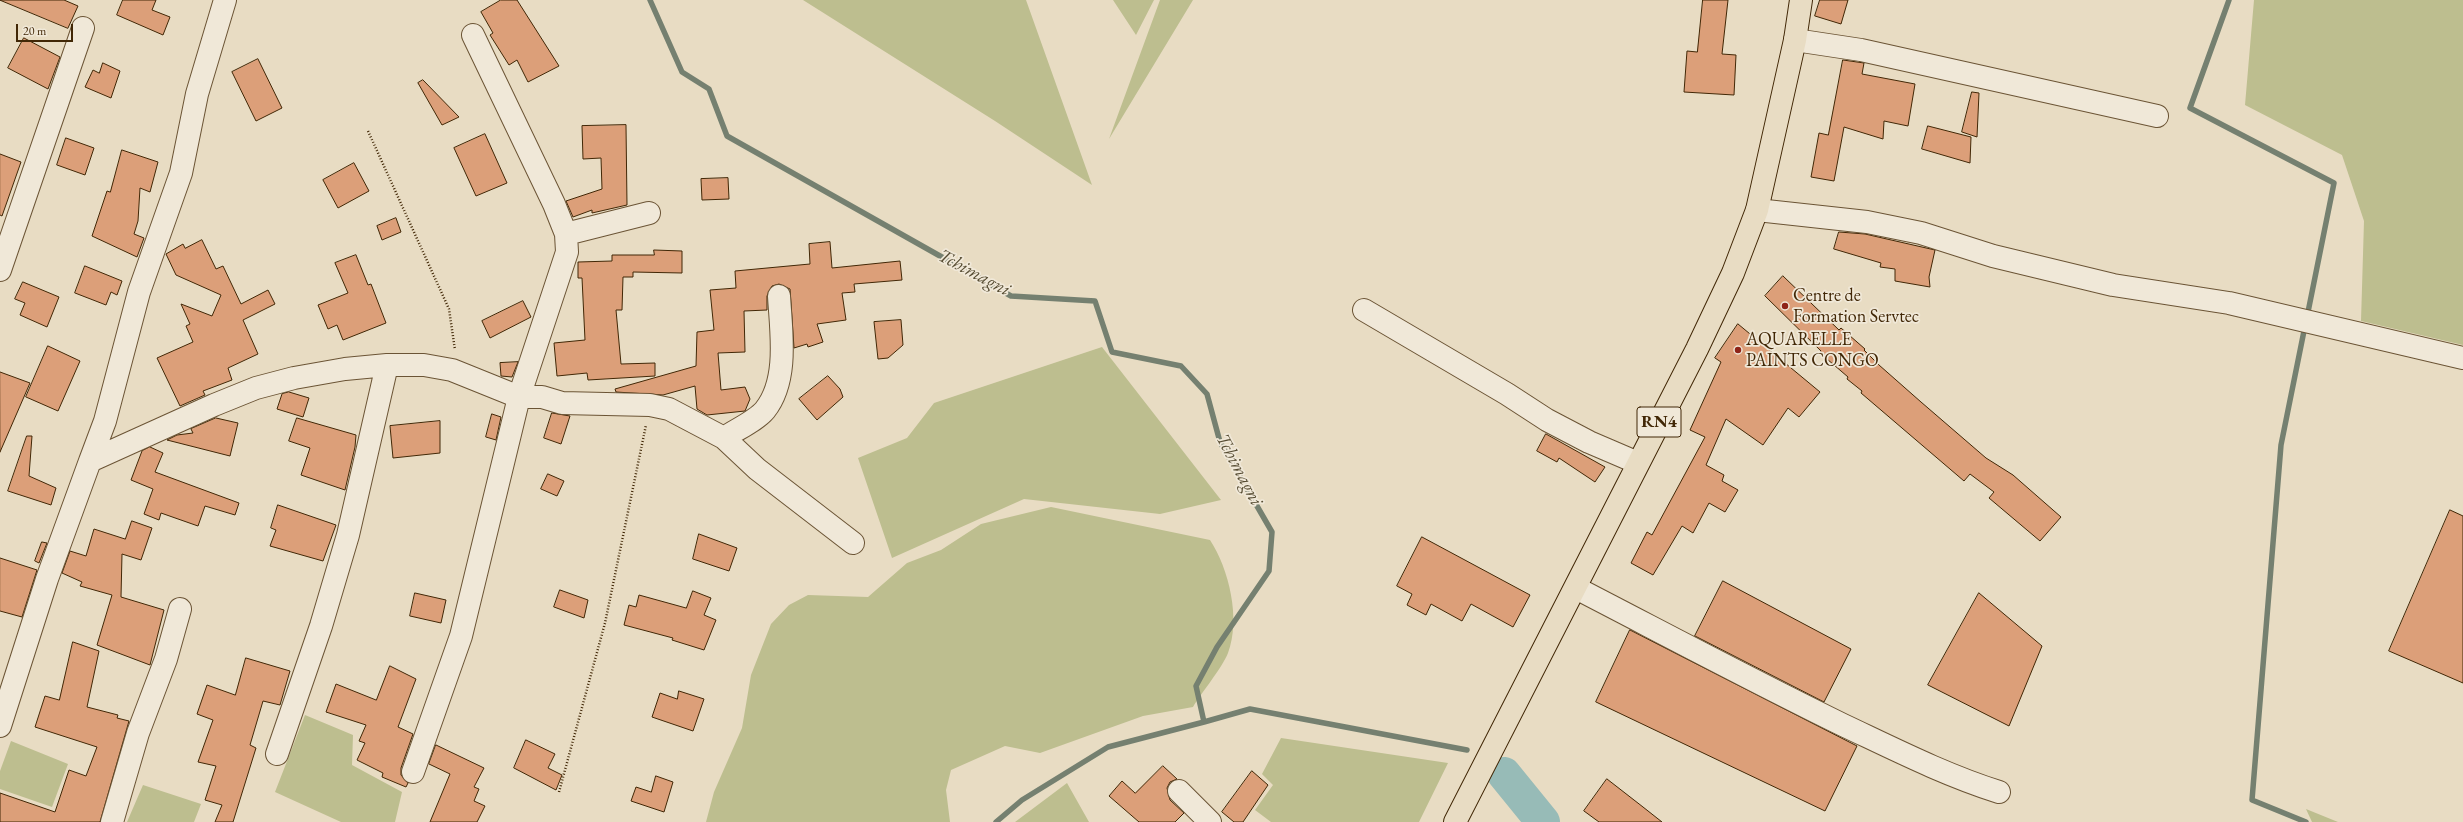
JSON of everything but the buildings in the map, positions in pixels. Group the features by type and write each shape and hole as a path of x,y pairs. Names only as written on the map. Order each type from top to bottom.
{"highway":[{"name":"RN4","path":"1455,822 1576,588 1697,349 1733,273 1757,210 1795,40 1801,0"}],"street":[{"path":"0,726 47,579 105,421 139,292 180,173 197,94 225,0"},
{"path":"0,270 83,28"},
{"path":"413,772 461,636 519,397 567,252 566,234 554,204 473,35"},
{"path":"1795,40 1861,50 2156,116"},
{"path":"1757,210 1867,222 1921,233 1994,256 2113,285 2229,303 2463,358"},
{"path":"566,234 649,213"},
{"path":"724,438 764,411 773,397 781,360 779,296"},
{"path":"1364,310 1507,394 1547,420 1589,442 1638,463"},
{"path":"90,461 214,405 256,388 294,378 345,369 387,365 424,366 452,370 519,397 542,397 562,403 650,404 669,409 724,438 757,469 853,543"},
{"path":"277,754 321,626 348,535 387,365"},
{"path":"1576,588 1793,700 1907,756 1976,785 1999,792"},
{"path":"112,822 138,733 166,659 180,609"},
{"path":"1180,791 1210,822"}],"path":[{"path":"368,130 449,309 455,348 452,370"},
{"path":"559,792 605,623 650,404"}],"green space":[{"path":"803,0 1026,0 1092,185 995,121"},
{"path":"1113,0 1154,0 1136,35"},
{"path":"1160,0 1193,0 1109,139"},
{"path":"2254,0 2463,0 2463,345 2361,321 2364,221 2342,155 2245,105"},
{"path":"1102,347 1221,500 1160,514 1024,499 892,558 858,458 907,438 934,403"},
{"path":"1051,507 1210,540 1223,565 1231,595 1233,610 1232,640 1228,653 1217,673 1193,707 1143,716 1040,753 1005,746 951,770 946,790 950,822 706,822 714,792 742,728 751,675 771,624 789,605 808,595 868,597 907,563 941,550 981,524"},
{"path":"305,715 353,735 352,765 402,792 395,822 341,822 275,792"},
{"path":"1281,738 1448,763 1419,822 1271,822 1255,810 1273,785 1262,774"},
{"path":"11,741 68,764 52,807 0,789 0,771"},
{"path":"1067,783 1089,822 1015,822"},
{"path":"143,785 201,804 194,822 127,822"},
{"path":"2306,809 2338,822 2312,822"}],"waterway":[{"name":"Tchimagni","path":"650,0 682,72 709,89 727,136 1011,296 1095,301 1112,352 1181,366 1207,394 1220,442 1272,532 1269,571 1217,647 1196,686 1204,722 1250,709 1467,750"},
{"path":"2229,0 2190,108 2334,183 2307,317"},
{"path":"2305,326 2281,445 2252,800 2306,822"},
{"path":"996,822 1022,800 1108,747 1204,722"},
{"name":"Tchimagni","path":"1504,774 1543,822"}],"place":[{"name":"Centre de Formation Servtec","path":"1785,306"},
{"name":"AQUARELLE PAINTS CONGO","path":"1738,350"}]}
